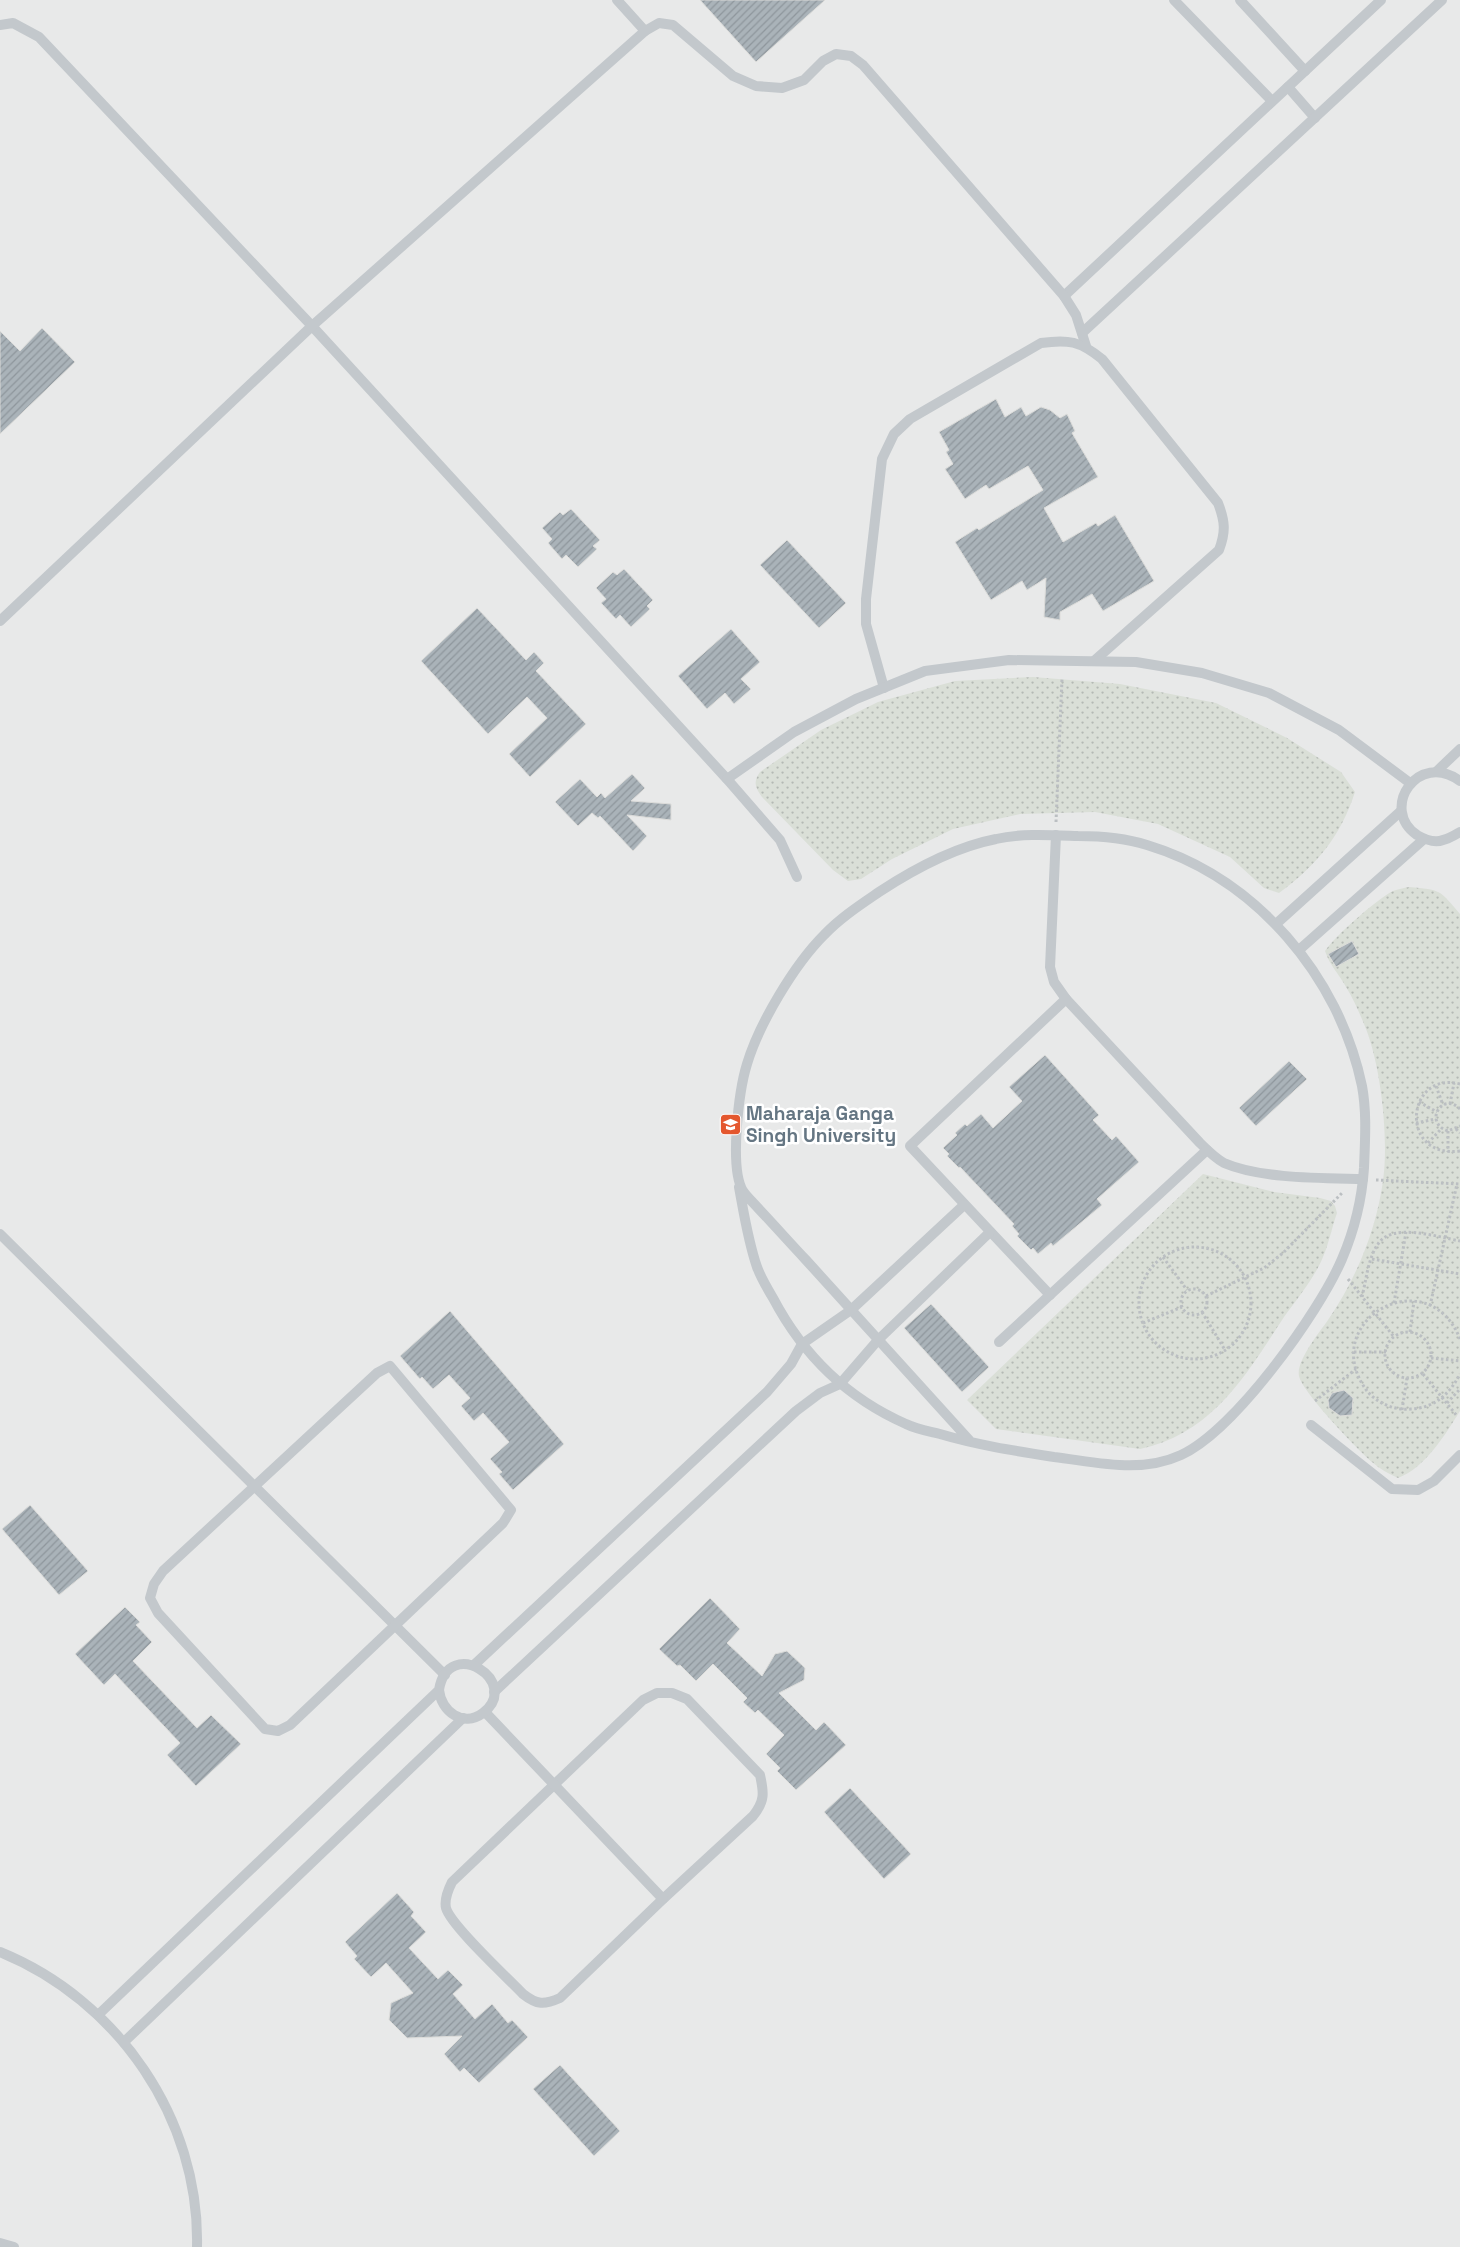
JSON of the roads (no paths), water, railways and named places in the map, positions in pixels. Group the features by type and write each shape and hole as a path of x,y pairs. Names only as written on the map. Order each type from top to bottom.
{"lane":[{"path":"617,0 645,31"},
{"path":"1174,0 1272,101"},
{"path":"1240,0 1305,71"},
{"path":"1064,296 1381,0"},
{"path":"1082,333 1442,0"},
{"path":"0,25 13,23 39,37 312,326 780,840 797,876"},
{"path":"0,621 312,326 645,31 659,24 674,25 734,76 756,86 782,88 804,80 823,61 836,54 851,56 863,65 1064,296 1076,316 1086,346"},
{"path":"1288,87 1315,118"},
{"path":"884,688 866,624 866,599 882,459 894,434 910,419 1041,343 1063,340 1086,346 1102,359 1218,503 1225,520 1224,536 1218,550 1094,662"},
{"path":"726,779 794,732 856,699 925,671 1010,660 1136,662 1202,672 1269,693 1339,730 1410,783"},
{"path":"1437,772 1460,748"},
{"path":"1460,781 1450,774 1437,772 1422,774 1410,783 1402,796 1402,811 1410,830 1424,839 1441,841 1460,832"},
{"path":"1276,924 1402,811"},
{"path":"1056,835 1050,967 1054,982 1066,999 1207,1150 1223,1162 1248,1170 1277,1174 1360,1179"},
{"path":"1056,835 1104,836 1142,843 1180,856 1217,876 1250,901 1276,924 1298,950 1332,1001 1350,1043 1362,1090 1366,1128 1354,1224 1338,1267 1317,1304 1272,1369 1231,1416 1202,1442 1180,1456 1149,1466 1123,1466 1016,1451 908,1426 840,1384 818,1364 788,1326 758,1272 745,1225 739,1187 736,1117 741,1084 750,1051 773,1006 797,967 820,938 844,916 870,898 898,880 943,857 975,844 996,839 1017,836 1056,835"},
{"path":"1298,950 1424,839"},
{"path":"1050,1295 910,1146 1066,999"},
{"path":"999,1342 1207,1150"},
{"path":"739,1187 971,1442"},
{"path":"474,1665 767,1392 790,1364 802,1344 851,1310 964,1204"},
{"path":"494,1692 796,1411 820,1393 840,1384 878,1340 990,1232"},
{"path":"0,1234 445,1675"},
{"path":"390,1366 511,1510 503,1522 393,1624 290,1725 278,1731 265,1729 158,1613 150,1598 154,1584 163,1571 377,1373 390,1366"},
{"path":"1312,1425 1392,1489 1418,1490 1434,1481 1460,1455"},
{"path":"98,2015 439,1690 445,1675 461,1664 474,1665 491,1678 494,1692 491,1703 485,1712 471,1718 463,1718 456,1716 443,1706 439,1690"},
{"path":"657,1693 672,1693 687,1699 760,1775 763,1789 762,1804 753,1816 663,1899 560,1998 546,2004 534,2003 523,1994 455,1923 446,1908 446,1893 452,1882 553,1784 643,1700 657,1693"},
{"path":"485,1712 663,1899"},
{"path":"124,2042 463,1718"},
{"path":"0,1952 40,1971 66,1988 98,2015 124,2042 148,2074 175,2128 192,2185 197,2247"},
{"path":"0,2243 14,2247"}],"place":[{"name":"Maharaja Ganga Singh University","path":"730,1124"}]}
